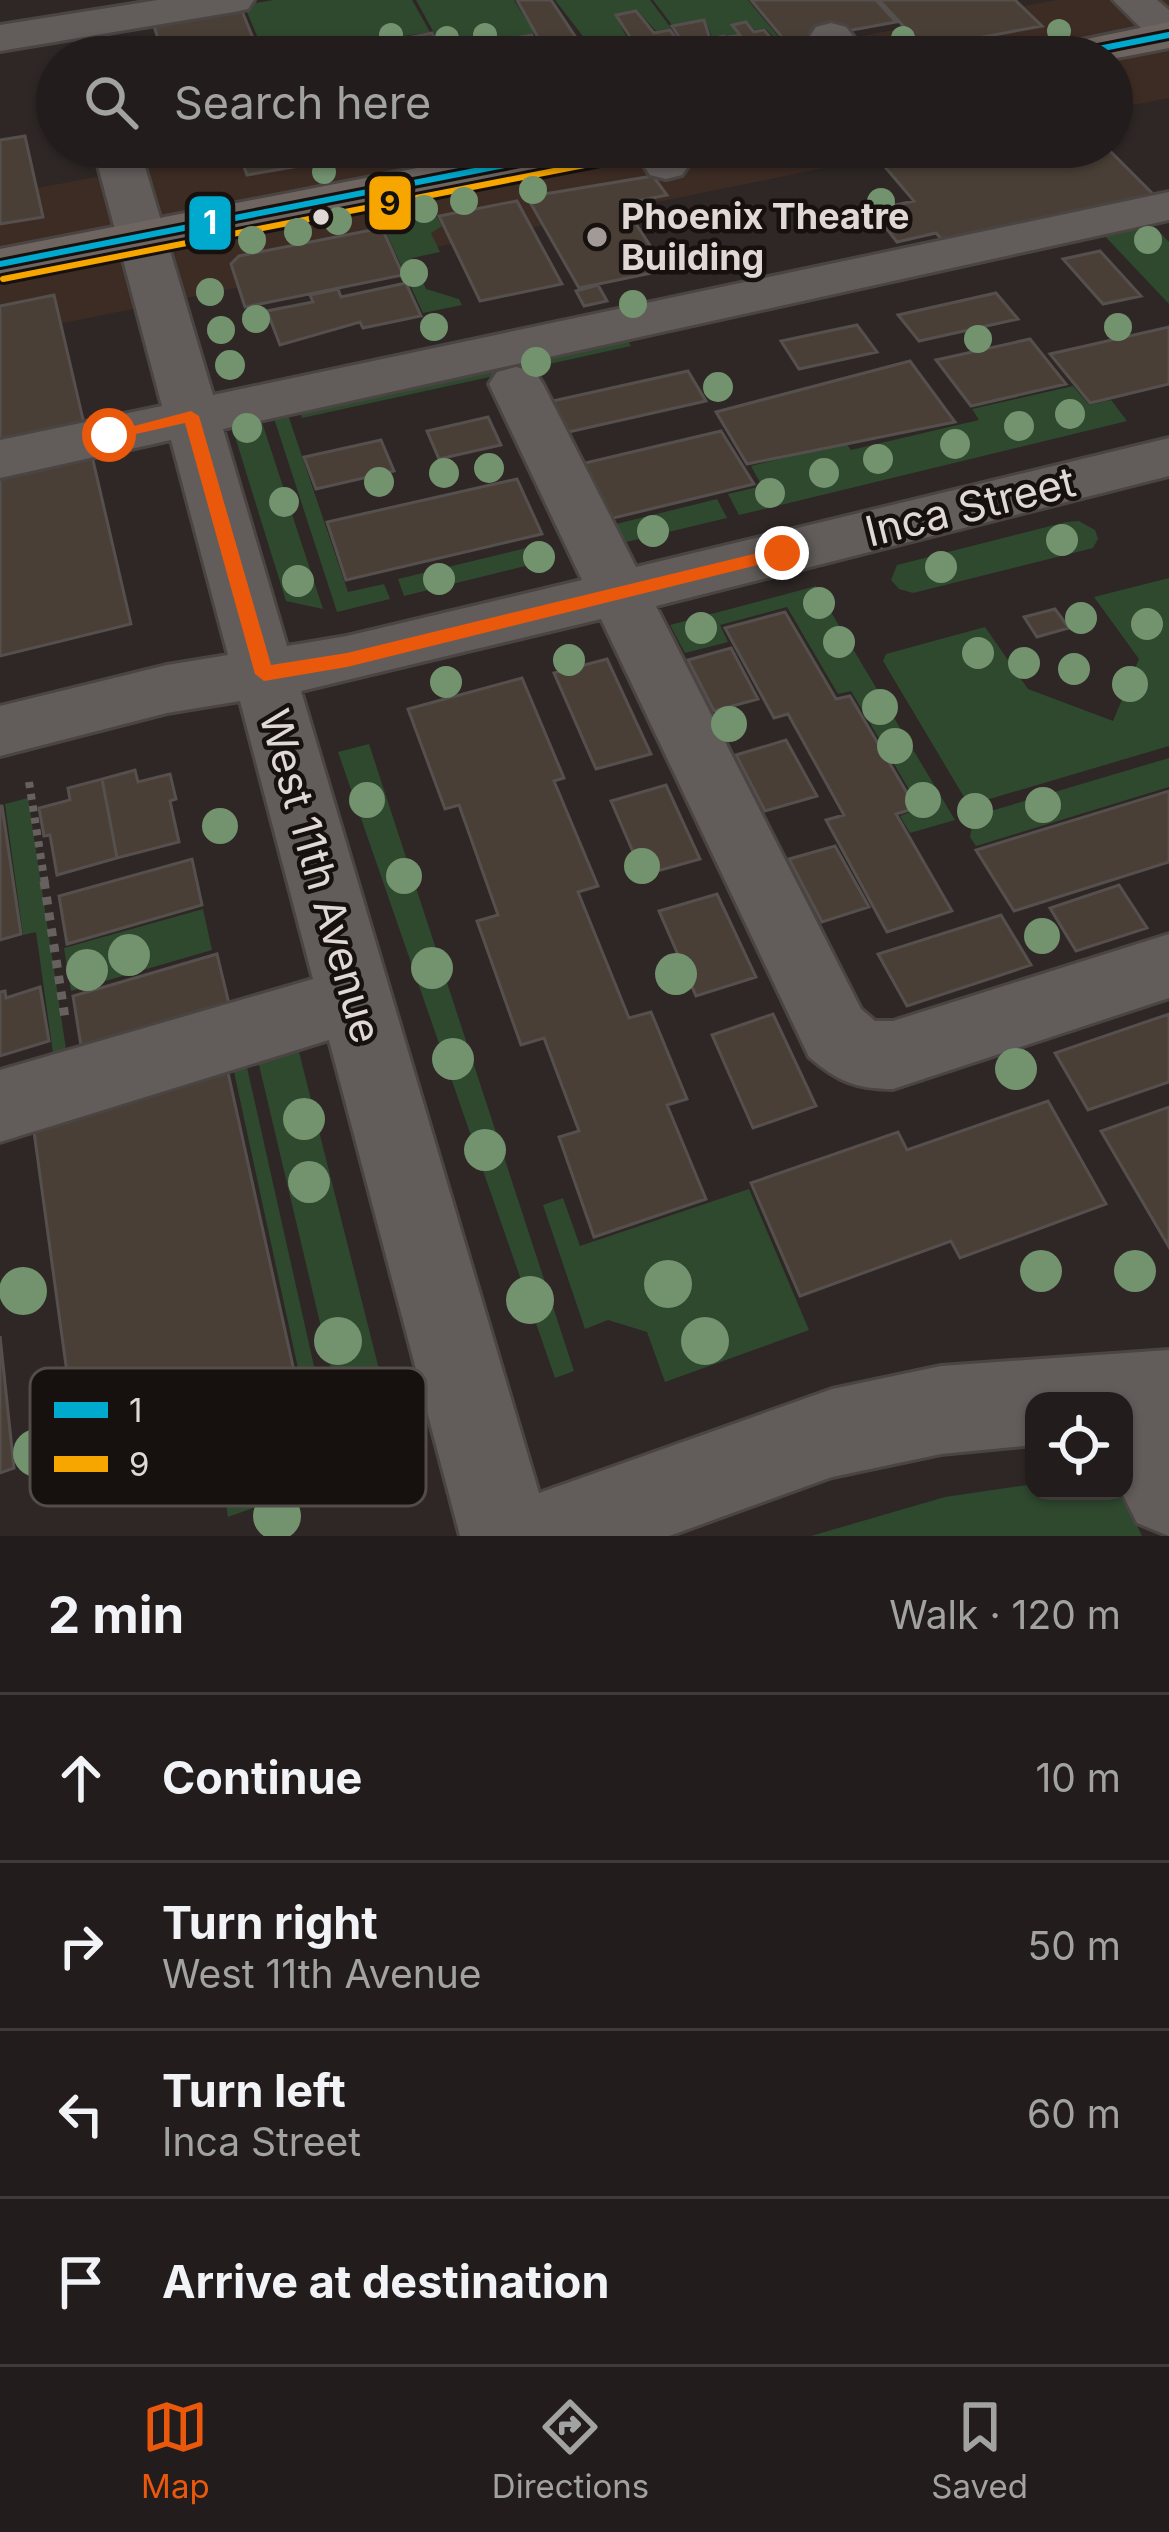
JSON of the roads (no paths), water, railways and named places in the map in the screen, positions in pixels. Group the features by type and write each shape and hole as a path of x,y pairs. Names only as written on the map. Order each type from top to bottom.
{"main road":[{"path":"1133,41 1169,34"},
{"path":"0,264 489,168"}],"street":[{"path":"0,38 234,0"},
{"path":"1133,0 1169,34"},
{"name":"West 11th Avenue","path":"122,168 506,1536"},
{"path":"0,459 1169,206"},
{"path":"516,384 836,1033 861,1055 893,1055 1169,966"},
{"name":"Inca Street","path":"14,757 167,689 347,660 1169,457"},
{"path":"0,1106 356,999"},
{"path":"544,1536 832,1432 941,1410 1025,1403"},
{"path":"1133,1429 1169,1492"}],"place":[{"name":"Phoenix Theatre Building","path":"597,237"}]}
